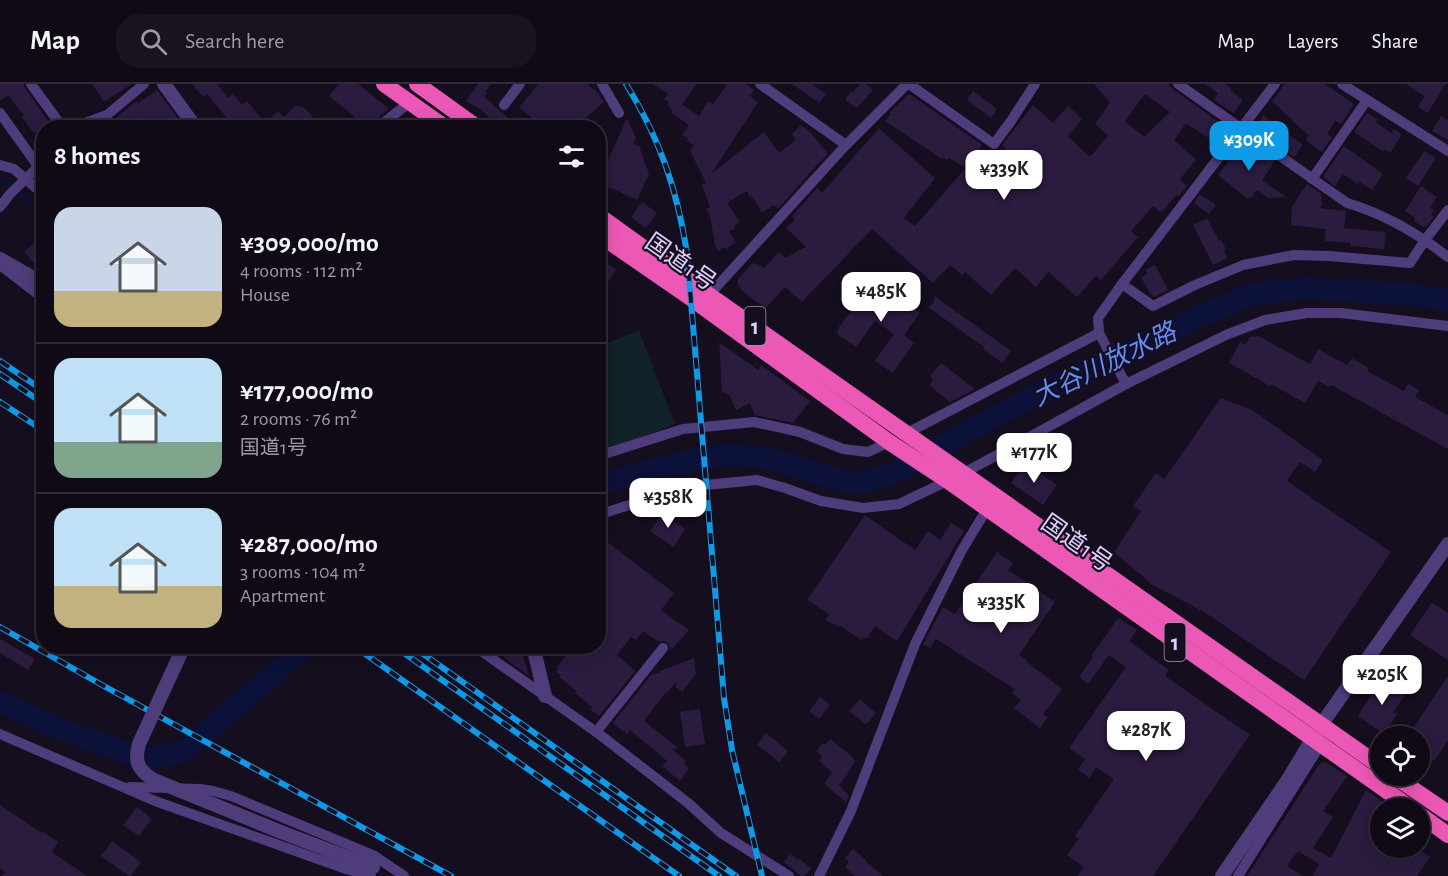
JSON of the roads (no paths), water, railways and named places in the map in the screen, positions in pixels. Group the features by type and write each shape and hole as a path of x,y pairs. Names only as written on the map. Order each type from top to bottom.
{"highway":[{"path":"384,84 435,120"},
{"path":"417,84 436,89 469,120"},
{"name":"国道1号","path":"606,221 909,435 987,509 1318,736 1370,761"},
{"name":"国道1号","path":"606,240 891,443 952,474 1318,736 1398,798"},
{"path":"1409,786 1448,813"},
{"path":"1430,822 1448,835"}],"street":[{"path":"32,84 57,120"},
{"path":"93,120 107,115 144,84"},
{"path":"164,84 190,120"},
{"path":"504,105 520,84"},
{"path":"602,84 619,113"},
{"path":"760,84 846,145"},
{"path":"709,295 846,145 908,84 994,144 1035,84"},
{"path":"1178,84 1347,203 1392,220 1425,240 1448,258"},
{"path":"1126,384 1101,336 1098,318 1275,84"},
{"path":"1342,84 1448,151"},
{"path":"1312,179 1367,100"},
{"path":"387,120 410,102"},
{"path":"0,113 36,158"},
{"path":"0,165 14,169 36,187"},
{"path":"0,207 36,169"},
{"path":"1122,285 1154,306 1195,285 1244,265 1294,255 1410,263 1448,210"},
{"path":"0,258 36,279"},
{"path":"0,265 36,293"},
{"path":"606,512 685,487 758,480 821,501 862,508 899,504 1126,384 1226,335 1265,320 1307,313 1341,314 1448,326"},
{"path":"909,435 1101,336"},
{"path":"606,453 683,429 754,422 801,432 843,449 868,452 891,443"},
{"path":"819,876 851,811 915,644 962,550 987,509"},
{"path":"1222,876 1448,544"},
{"path":"596,732 663,648"},
{"path":"180,654 139,744 136,755 143,773 154,780 372,871 398,876"},
{"path":"485,654 596,732 688,803 722,833 789,876"},
{"path":"535,654 545,696"},
{"path":"0,734 155,801 347,873 372,871"},
{"path":"1238,876 1318,736"},
{"path":"118,785 148,789 193,789 231,796 373,855 404,876"},
{"path":"186,813 178,805 178,797 193,789"}],"waterway":[{"path":"0,181 9,184 36,209"},
{"name":"大谷川放水路","path":"606,482 680,463 726,455 765,457 842,481 865,482 891,474 929,456 962,434 1077,374 1253,294 1306,288 1417,295 1448,300"},
{"name":"大谷川放水路","path":"0,702 62,730 145,759 183,752 297,654"}],"railway":[{"path":"626,84 638,104 666,165 678,207 687,253 724,698 732,750 762,876"},
{"path":"0,361 36,386"},
{"path":"0,374 36,399"},
{"path":"0,402 36,426"},
{"path":"0,627 36,647"},
{"path":"47,654 451,876"},
{"path":"365,654 679,876"},
{"path":"405,654 719,876"},
{"path":"423,654 736,876"}]}
